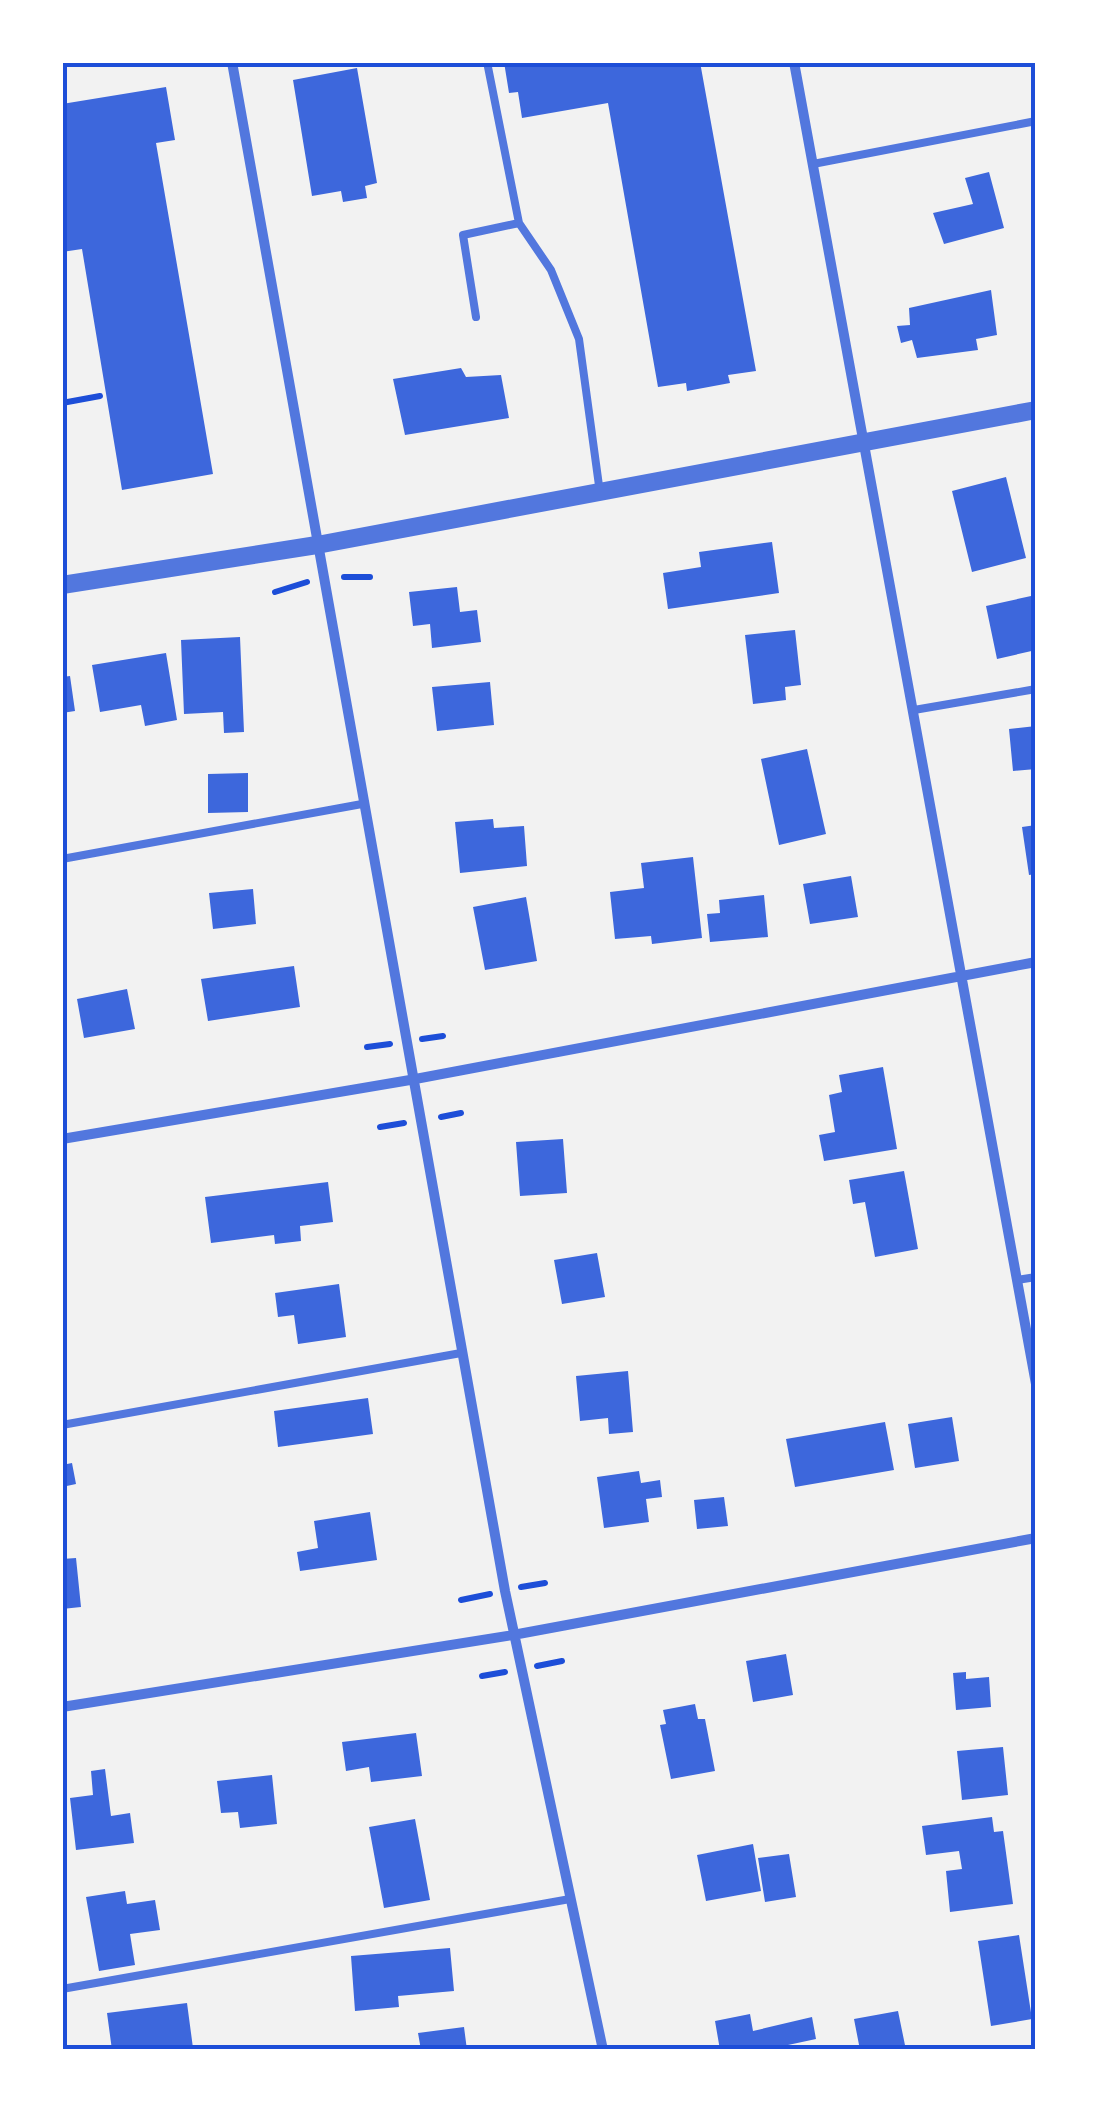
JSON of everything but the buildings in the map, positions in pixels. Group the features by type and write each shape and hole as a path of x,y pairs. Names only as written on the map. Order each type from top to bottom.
{"street":[{"path":"232,62 410,1080 513,1635 603,2050"},
{"path":"794,62 1036,1384"},
{"path":"62,585 316,545 1036,410"},
{"path":"62,1139 410,1080 961,972 1036,962"},
{"path":"62,1707 513,1635 1036,1538"}],"lane":[{"path":"487,62 520,222 551,270 579,339 600,493"},
{"path":"813,164 1036,121"},
{"path":"476,317 463,235 520,222"},
{"path":"914,710 1036,689"},
{"path":"62,859 362,804"},
{"path":"1017,1280 1036,1277"},
{"path":"62,1425 462,1353"},
{"path":"62,1989 570,1898"}],"path":[{"path":"62,403 100,396"}]}
